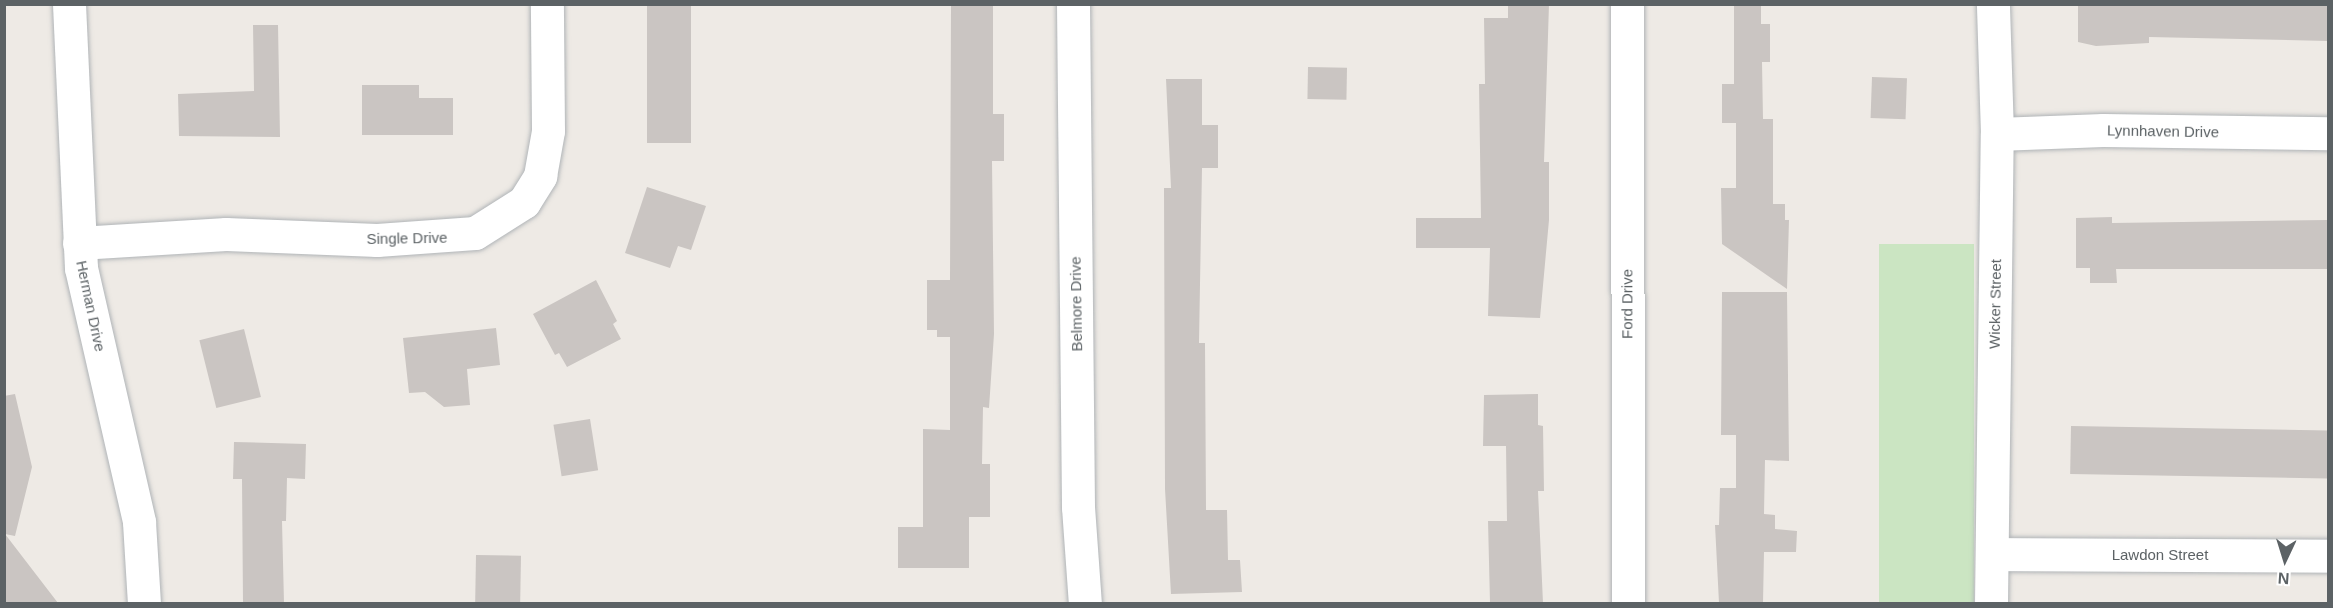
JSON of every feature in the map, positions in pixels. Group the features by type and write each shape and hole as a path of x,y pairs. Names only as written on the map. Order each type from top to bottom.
{"street":[{"name":"Herman Drive","path":"69,4 79,243 139,522 144,603"},
{"name":"Single Drive","path":"79,243 226,234 377,240 475,233 524,202 540,176 548,131 547,4"},
{"name":"Belmore Drive","path":"1073,4 1078,507 1085,603"},
{"name":"Ford Drive","path":"1627,4 1628,603"},
{"name":"Wicker Street","path":"1991,603 1997,134 1994,4"},
{"name":"Lynnhaven Drive","path":"1997,134 2328,133"},
{"name":"Lawdon Street","path":"1992,554 2328,556"}],"green space":[{"path":"1879,244 1974,244 1974,603 1879,603"}],"building":[{"path":"647,4 691,4 691,143 647,143"},
{"path":"951,4 993,4 993,114 1004,114 1004,161 992,161 994,334 989,408 983,407 982,464 990,464 990,517 969,517 969,568 898,568 898,527 923,527 923,429 950,430 950,337 937,337 937,330 927,330 927,280 950,280"},
{"path":"1508,4 1549,4 1544,162 1549,162 1549,220 1540,318 1488,316 1490,248 1416,248 1416,218 1481,218 1479,84 1485,84 1484,18 1508,18"},
{"path":"1734,4 1761,4 1761,24 1770,24 1770,62 1762,62 1763,119 1773,119 1773,204 1785,204 1785,220 1789,220 1787,289 1722,244 1721,188 1736,188 1736,123 1722,123 1722,84 1734,84"},
{"path":"2078,4 2328,4 2328,41 2149,37 2149,43 2096,46 2078,42"},
{"path":"253,25 278,25 280,137 179,136 178,94 254,91"},
{"path":"1308,67 1347,68 1346,100 1307,99"},
{"path":"1872,77 1907,78 1906,119 1871,118"},
{"path":"1166,79 1202,79 1202,125 1218,125 1218,168 1202,168 1199,343 1205,343 1206,510 1227,510 1228,560 1240,560 1242,592 1171,594 1165,489 1164,188 1171,188"},
{"path":"362,85 419,85 419,98 453,98 453,135 362,135"},
{"path":"647,187 706,206 691,250 678,246 670,268 625,253"},
{"path":"2112,217 2112,223 2328,220 2328,269 2116,269 2117,283 2090,283 2090,268 2076,268 2076,218"},
{"path":"596,280 617,321 613,324 621,339 567,367 559,353 555,355 533,314"},
{"path":"1722,292 1787,292 1789,461 1765,460 1764,514 1775,515 1775,529 1797,531 1796,552 1764,552 1763,603 1719,603 1715,525 1719,525 1720,488 1736,488 1736,435 1721,435"},
{"path":"496,328 500,365 467,369 470,405 444,407 425,392 409,393 403,338"},
{"path":"244,329 261,397 216,408 199,340"},
{"path":"15,394 32,467 15,536 5,534 58,603 4,603 4,396"},
{"path":"1538,394 1538,425 1543,426 1544,491 1538,491 1543,603 1490,603 1488,521 1507,521 1506,446 1483,446 1484,395"},
{"path":"590,419 598,470 562,476 553,425"},
{"path":"2071,426 2328,430 2327,478 2070,474"},
{"path":"234,442 306,444 305,479 287,478 286,521 282,521 284,603 243,603 242,479 233,479"},
{"path":"476,555 521,556 520,604 475,603"}]}
